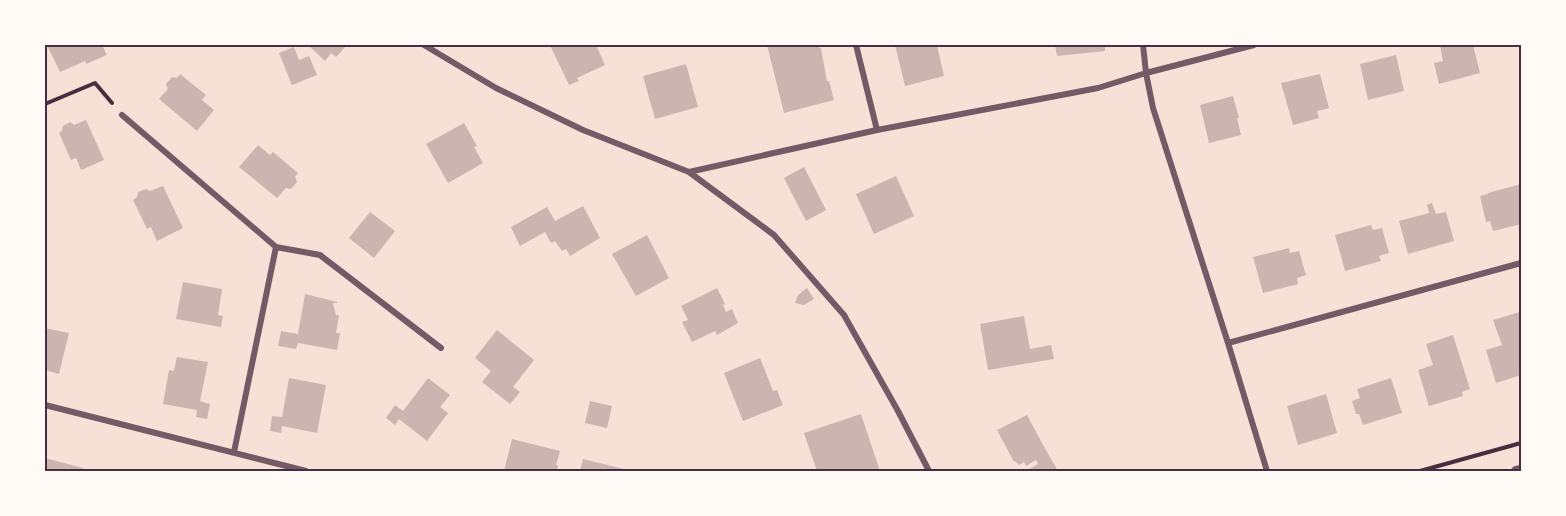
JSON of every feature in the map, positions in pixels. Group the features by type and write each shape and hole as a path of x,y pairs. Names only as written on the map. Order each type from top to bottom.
{"street":[{"path":"424,45 496,88 583,129 689,172 774,235 844,315 929,471"},
{"path":"856,45 877,130"},
{"path":"1143,45 1153,108 1267,471"},
{"path":"689,172 877,130 1098,88 1254,45"},
{"path":"122,115 276,247 320,255 441,348"},
{"path":"234,452 276,247"},
{"path":"1228,343 1521,262"},
{"path":"45,405 306,471"},
{"path":"1516,471 1521,470"}],"path":[{"path":"45,104 95,83 122,115"},
{"path":"1420,471 1521,443"}],"building":[{"path":"47,45 102,45 107,55 86,64 85,61 60,72"},
{"path":"308,45 347,45 336,57 331,53 325,61"},
{"path":"550,45 596,45 605,65 577,78 579,81 569,85"},
{"path":"767,45 819,45 834,100 784,113"},
{"path":"895,45 937,45 944,76 905,86"},
{"path":"1055,45 1105,45 1105,51 1057,56"},
{"path":"1440,45 1473,45 1480,73 1439,84 1434,63 1443,61"},
{"path":"294,47 299,60 309,56 317,75 292,85 279,53"},
{"path":"1396,55 1404,91 1368,100 1360,64"},
{"path":"686,64 698,107 655,119 643,76"},
{"path":"180,74 206,95 202,100 214,110 197,131 159,99 168,89 166,84 172,77 177,78"},
{"path":"1320,74 1329,108 1317,111 1319,118 1293,125 1281,83"},
{"path":"1233,96 1241,135 1209,143 1200,105"},
{"path":"86,120 104,160 81,170 76,158 71,160 59,133 63,126 70,122 74,125"},
{"path":"464,123 477,146 474,147 483,163 448,183 426,144"},
{"path":"258,145 270,155 273,152 298,173 295,177 297,182 291,189 286,188 277,198 239,167"},
{"path":"804,167 826,210 806,221 784,178"},
{"path":"896,176 914,216 874,234 856,194"},
{"path":"1521,184 1521,224 1493,231 1490,221 1486,222 1480,196"},
{"path":"163,186 183,228 157,241 151,227 147,229 133,200 137,197 138,192 146,189 150,191"},
{"path":"1432,203 1436,214 1446,212 1454,241 1408,254 1399,221 1429,213 1427,205"},
{"path":"583,206 600,238 570,256 566,249 562,251 555,241 551,243 545,232 520,246 511,227 547,207 555,221"},
{"path":"370,212 395,231 374,258 349,238"},
{"path":"1371,225 1373,230 1382,228 1389,253 1379,256 1381,261 1345,271 1335,235"},
{"path":"647,235 669,278 636,296 612,254"},
{"path":"1289,248 1290,253 1299,251 1306,275 1297,278 1298,284 1263,293 1253,257"},
{"path":"183,282 222,289 218,315 223,316 221,327 176,319"},
{"path":"717,288 725,304 723,305 726,312 732,309 738,323 717,335 715,331 692,342 682,322 688,320 681,306"},
{"path":"807,288 814,299 804,305 795,303 798,295"},
{"path":"305,294 337,302 333,304 336,315 339,315 336,333 340,333 337,350 298,343 296,349 278,346 281,331 298,334"},
{"path":"1520,312 1521,375 1496,383 1486,350 1502,345 1493,320"},
{"path":"1024,316 1030,349 1051,345 1054,359 988,370 980,324"},
{"path":"45,328 69,333 59,374 45,370"},
{"path":"497,330 534,360 513,387 520,392 510,404 482,382 491,371 475,358"},
{"path":"1453,335 1470,389 1462,392 1463,396 1429,406 1418,370 1433,365 1426,344"},
{"path":"177,357 208,362 200,401 210,404 207,419 196,417 197,410 163,404 169,370 174,371"},
{"path":"760,358 773,391 777,390 783,405 743,421 724,373"},
{"path":"289,378 326,385 317,433 282,426 281,433 270,431 272,416 282,417"},
{"path":"428,378 450,395 440,407 448,413 427,441 399,419 395,425 386,418 395,405 403,411"},
{"path":"1391,378 1402,413 1363,425 1352,401 1360,398 1357,389"},
{"path":"1326,394 1337,433 1298,445 1287,406"},
{"path":"590,401 612,406 607,428 585,423"},
{"path":"861,414 880,471 817,471 804,433"},
{"path":"1027,415 1058,471 1026,471 1038,464 1036,460 1026,466 1024,462 1019,465 1014,462 997,430"},
{"path":"512,439 560,451 556,465 558,465 557,471 504,471"},
{"path":"45,458 83,468 82,471 45,471"},
{"path":"583,459 624,469 623,471 580,471"}]}
